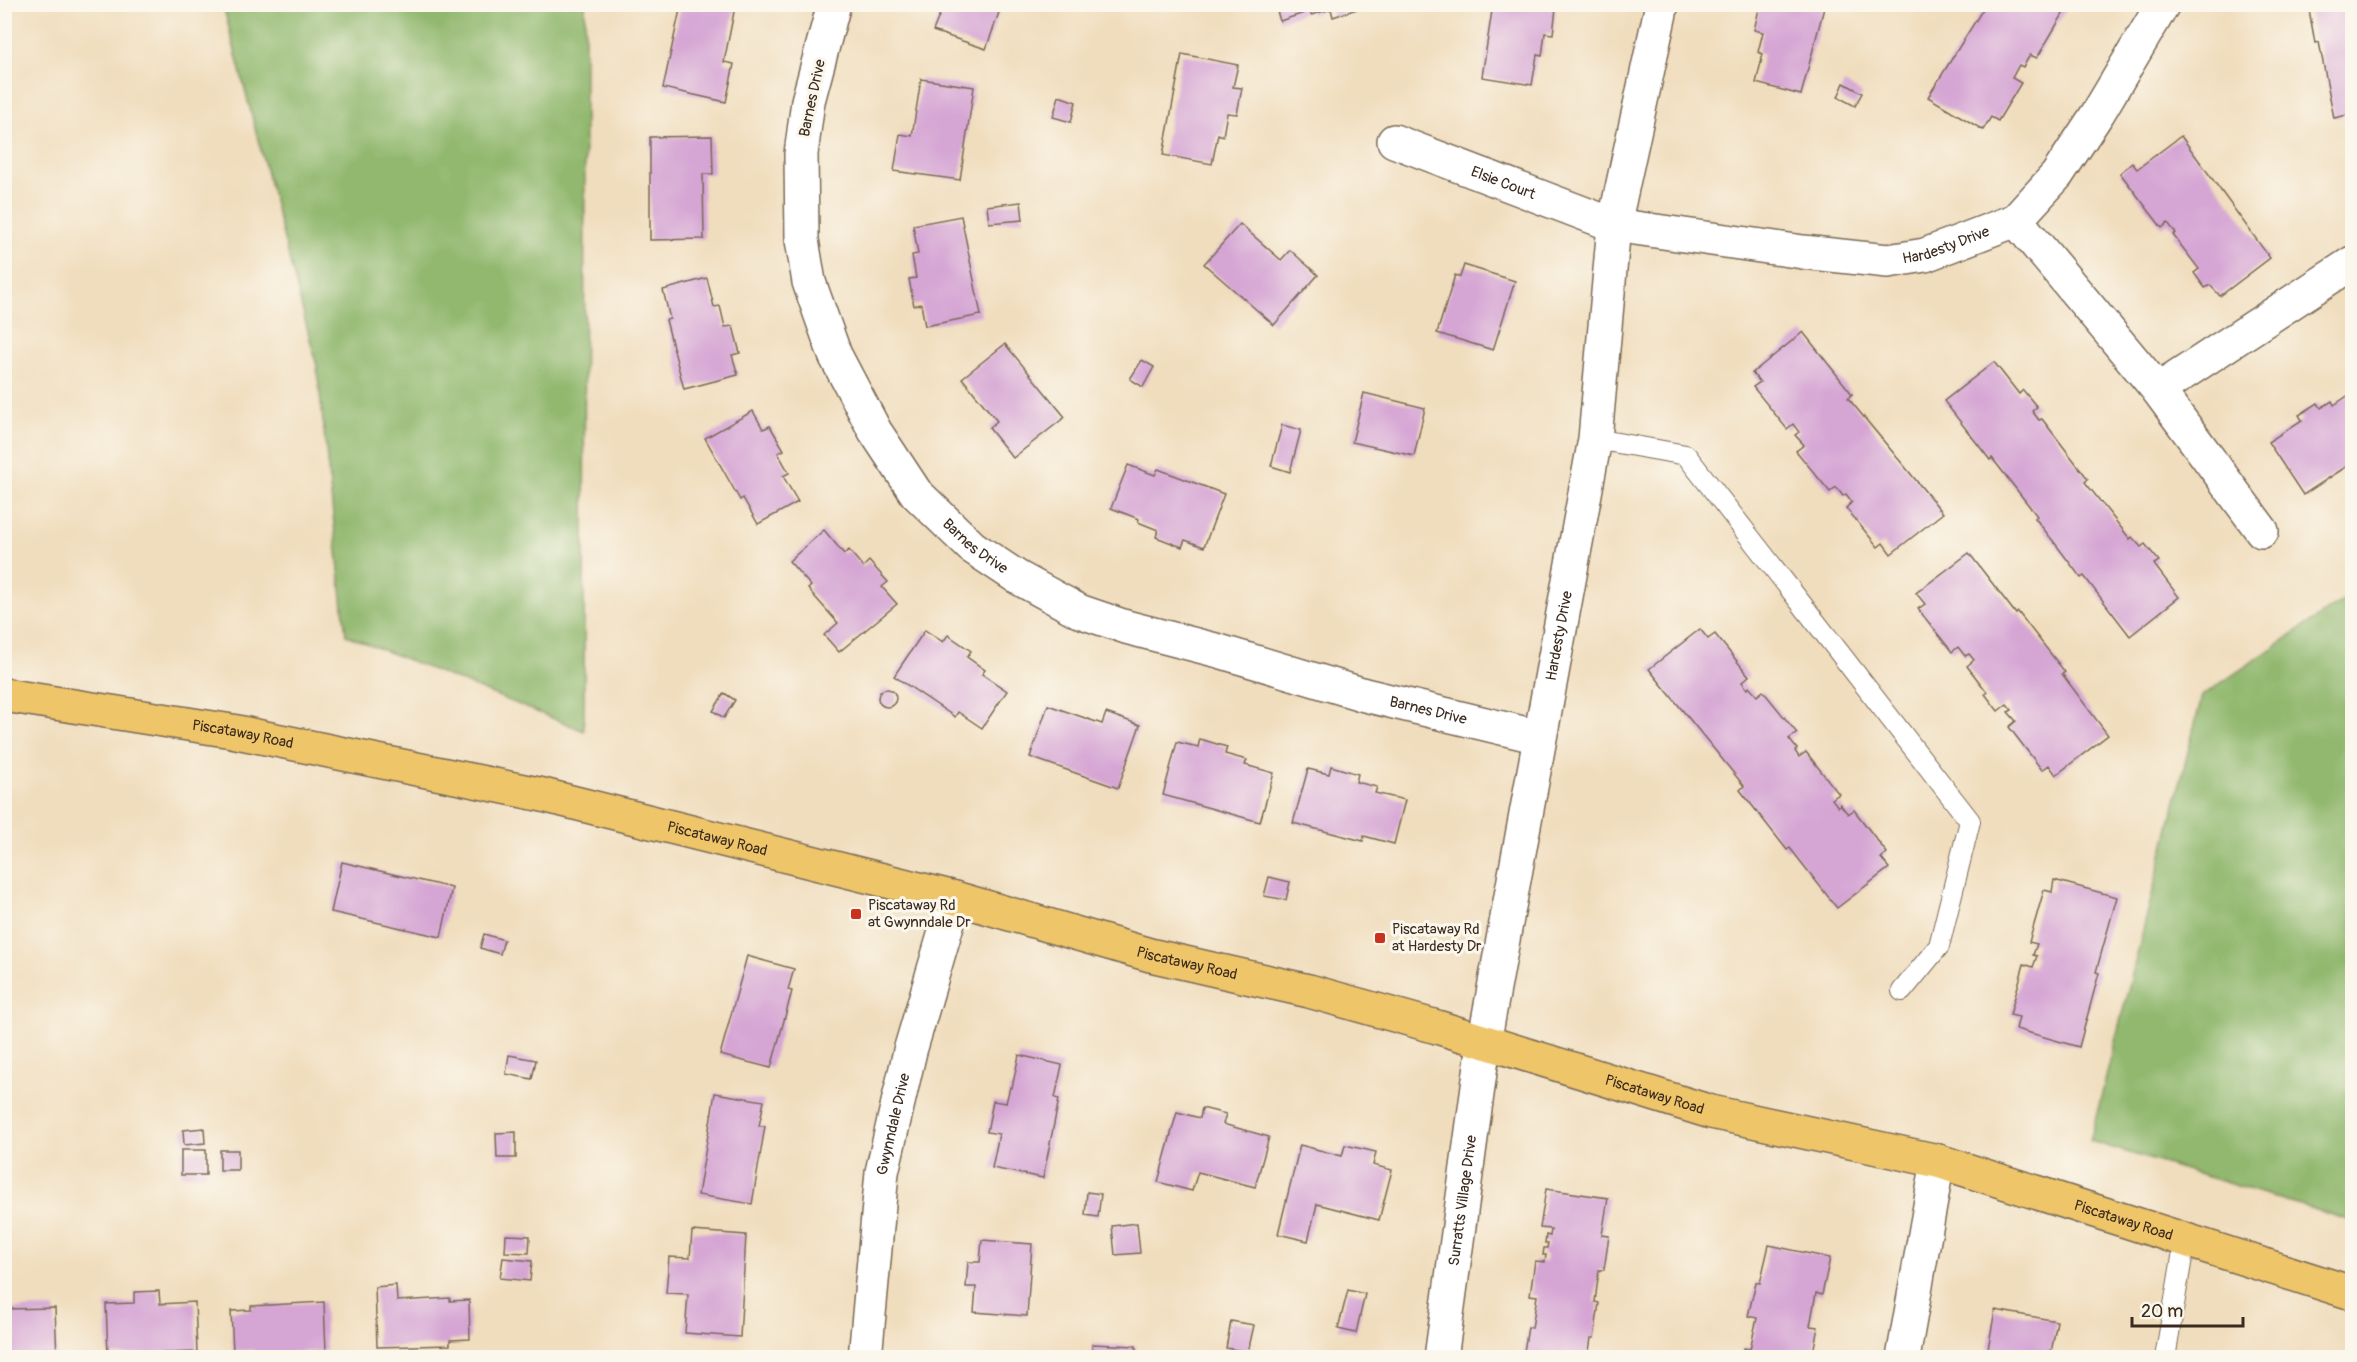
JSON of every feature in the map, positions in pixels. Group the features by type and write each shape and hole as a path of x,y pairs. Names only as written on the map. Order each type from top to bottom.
{"main road":[{"name":"Piscataway Road","path":"4,695 232,731 543,795 955,898 1150,955 1320,994 1437,1027 1711,1112 1938,1161 2352,1293"}],"street":[{"name":"Barnes Drive","path":"834,4 808,100 801,154 802,240 809,282 835,355 875,431 916,493 972,547 1017,577 1078,611 1126,627 1219,651 1365,695 1539,737"},
{"name":"Hardesty Drive","path":"1484,1043 1595,439 1614,225 1662,4"},
{"name":"Hardesty Drive","path":"1614,225 1803,252 1888,261 1925,255 2016,220 2056,175 2080,140 2163,4"},
{"name":"Elsie Court","path":"1394,141 1614,225"},
{"path":"2016,220 2158,390 2262,531"},
{"path":"2158,390 2352,263"},
{"name":"Gwynndale Drive","path":"865,1358 882,1172 910,1051 955,898"},
{"name":"Surratts Village Drive","path":"1441,1358 1484,1043"},
{"path":"1903,1358 1938,1161"}],"lane":[{"path":"1595,439 1686,455 1970,821 1939,946 1902,991"},
{"path":"2165,1358 2185,1240"}],"green space":[{"path":"223,5 585,5 584,731 346,635 317,366"},
{"path":"2352,594 2352,1221 2090,1141 2202,696"}],"building":[{"path":"934,4 1002,4 986,49 933,31 941,11 933,8"},
{"path":"1275,4 1359,4 1360,8 1333,17 1331,9 1311,15 1310,11 1280,21"},
{"path":"1493,4 1549,4 1549,7 1556,8 1553,34 1545,33 1542,56 1537,55 1532,85 1482,77"},
{"path":"1825,4 1801,95 1756,83 1763,54 1758,52 1763,32 1754,30 1760,5"},
{"path":"1986,4 2069,4 2037,58 2030,55 2023,67 2019,65 2012,78 2021,83 1998,121 1991,117 1983,130 1928,97"},
{"path":"2308,4 2352,4 2352,114 2334,118 2319,42 2315,43"},
{"path":"681,5 735,7 724,62 734,64 726,102 663,88"},
{"path":"1182,54 1238,65 1233,87 1242,88 1237,114 1227,113 1223,136 1218,134 1212,164 1163,155"},
{"path":"921,79 974,87 960,180 894,171 900,134 912,136"},
{"path":"1844,83 1862,93 1855,106 1838,97"},
{"path":"1059,96 1076,102 1071,122 1053,117"},
{"path":"712,136 713,174 703,174 704,239 650,240 650,137"},
{"path":"2181,136 2270,258 2220,296 2210,285 2205,288 2194,273 2199,269 2173,235 2176,233 2168,223 2162,228 2120,173 2132,163 2137,169"},
{"path":"1021,202 1023,220 989,223 987,206"},
{"path":"961,216 981,315 925,326 921,304 914,306 909,279 916,278 912,255 918,254 913,225"},
{"path":"1240,224 1281,260 1290,250 1318,275 1274,325 1204,264"},
{"path":"1464,265 1515,281 1493,350 1437,333 1455,275 1460,277"},
{"path":"707,278 714,307 720,306 725,327 733,326 740,353 732,355 738,375 684,389 666,320 670,319 663,290"},
{"path":"1803,332 1852,394 1848,398 1943,513 1891,554 1883,543 1878,547 1846,508 1852,502 1846,494 1843,496 1836,487 1830,492 1796,451 1804,445 1795,435 1799,432 1793,424 1787,429 1753,387 1760,382 1752,373"},
{"path":"1005,344 1065,417 1013,458 989,428 997,421 962,378"},
{"path":"1142,360 1154,367 1143,387 1130,379"},
{"path":"1994,362 2019,394 2023,390 2037,407 2032,411 2039,420 2042,419 2088,479 2085,482 2130,539 2132,537 2141,547 2145,544 2159,561 2154,564 2179,597 2130,636 2084,576 2081,578 2035,518 2037,516 1944,401"},
{"path":"1364,393 1425,408 1414,456 1352,442"},
{"path":"2352,393 2352,463 2303,495 2268,442 2302,420 2299,415 2318,403 2321,408 2332,401 2334,405"},
{"path":"753,411 763,429 770,426 784,450 778,453 789,473 783,476 798,502 758,524 743,498 740,500 705,438"},
{"path":"1282,425 1301,430 1290,472 1271,466"},
{"path":"1128,465 1155,475 1158,469 1224,494 1204,547 1185,540 1182,547 1156,537 1158,530 1138,522 1139,519 1111,508"},
{"path":"824,530 844,554 849,550 863,567 869,561 888,582 882,587 897,604 839,652 824,635 838,623 808,589 811,586 789,561"},
{"path":"1969,553 2065,672 2062,674 2108,735 2056,775 2049,765 2042,770 2009,727 2016,721 2008,712 2012,710 2007,704 1998,711 1985,694 1987,692 1967,666 1974,660 1969,654 1965,656 1958,647 1952,652 1918,609 1925,604 1916,593"},
{"path":"1700,629 1708,639 1715,634 1749,676 1742,682 1747,689 1749,687 1757,696 1763,691 1797,733 1789,739 1797,749 1795,751 1799,757 1806,752 1839,794 1832,799 1838,807 1840,804 1848,814 1854,810 1887,853 1881,858 1889,868 1837,908 1790,848 1787,850 1740,790 1744,786 1649,669"},
{"path":"925,630 943,642 948,635 971,651 967,657 985,670 982,674 1007,691 982,728 958,712 955,717 894,676"},
{"path":"883,689 891,689 896,694 894,705 883,707 878,702 878,694"},
{"path":"724,693 735,700 724,718 713,711"},
{"path":"1048,705 1102,724 1106,713 1140,725 1118,788 1030,757"},
{"path":"1200,739 1227,747 1225,754 1247,760 1245,765 1274,773 1260,822 1163,795 1177,742 1198,747"},
{"path":"1331,766 1358,774 1356,782 1377,787 1375,793 1405,800 1394,844 1364,836 1363,841 1293,823 1308,769 1329,774"},
{"path":"342,862 452,888 441,937 331,912"},
{"path":"1269,877 1290,882 1286,900 1264,896"},
{"path":"2054,880 2117,897 2096,972 2099,973 2079,1047 2016,1029 2019,1017 2010,1015 2024,964 2033,967 2037,956 2033,955 2037,944 2029,942 2044,890 2052,892"},
{"path":"484,934 504,940 500,954 480,948"},
{"path":"747,956 794,969 788,990 792,991 771,1068 720,1055"},
{"path":"509,1055 536,1060 532,1079 506,1074"},
{"path":"1019,1055 1062,1065 1055,1098 1059,1099 1043,1178 992,1168 999,1134 987,1132 993,1101 1006,1103 1010,1087 1012,1088"},
{"path":"715,1093 764,1101 759,1126 765,1126 752,1204 698,1195"},
{"path":"1202,1108 1226,1114 1223,1124 1269,1137 1255,1187 1198,1172 1192,1191 1158,1182 1177,1112 1200,1118"},
{"path":"204,1128 205,1143 184,1145 183,1130"},
{"path":"516,1132 516,1158 497,1158 496,1133"},
{"path":"1300,1145 1342,1156 1345,1145 1376,1152 1373,1165 1392,1170 1379,1220 1317,1204 1308,1241 1278,1234"},
{"path":"181,1150 206,1150 206,1175 181,1175"},
{"path":"220,1150 238,1150 238,1170 220,1170"},
{"path":"1546,1189 1608,1198 1602,1235 1609,1236 1604,1270 1599,1270 1595,1302 1599,1303 1594,1338 1591,1338 1588,1358 1523,1358 1528,1327 1532,1328 1537,1296 1530,1295 1535,1261 1545,1262 1544,1248 1547,1248 1548,1243 1545,1243 1546,1235 1550,1236 1551,1229 1540,1228"},
{"path":"1087,1192 1101,1194 1098,1217 1085,1215"},
{"path":"1137,1223 1140,1253 1115,1255 1112,1226"},
{"path":"692,1231 746,1235 740,1337 685,1333 688,1294 666,1293 669,1257 690,1258"},
{"path":"506,1235 530,1236 529,1253 505,1252"},
{"path":"982,1240 1032,1244 1027,1316 974,1312 976,1287 966,1287 968,1262 980,1262"},
{"path":"1769,1245 1830,1258 1822,1295 1816,1293 1810,1326 1818,1327 1812,1358 1742,1358 1744,1348 1750,1349 1757,1318 1748,1316 1756,1282 1760,1283"},
{"path":"503,1258 532,1261 530,1281 500,1278"},
{"path":"396,1285 397,1301 450,1298 450,1301 469,1300 470,1339 450,1340 450,1345 377,1347 375,1287"},
{"path":"1348,1290 1365,1294 1356,1333 1338,1329"},
{"path":"159,1291 160,1304 195,1302 197,1352 108,1355 106,1304 134,1303 134,1292"},
{"path":"324,1302 326,1351 254,1354 254,1350 233,1351 231,1311 251,1310 251,1306"},
{"path":"55,1308 57,1358 4,1358 4,1309"},
{"path":"1995,1310 2057,1321 2050,1358 1994,1358 1995,1350 1988,1349"},
{"path":"1231,1321 1254,1325 1248,1352 1226,1348"},
{"path":"1092,1344 1136,1346 1136,1358 1092,1358"}],"place":[{"name":"Piscataway Rd at Gwynndale Dr","path":"856,914"},
{"name":"Piscataway Rd at Hardesty Dr","path":"1380,938"}]}
